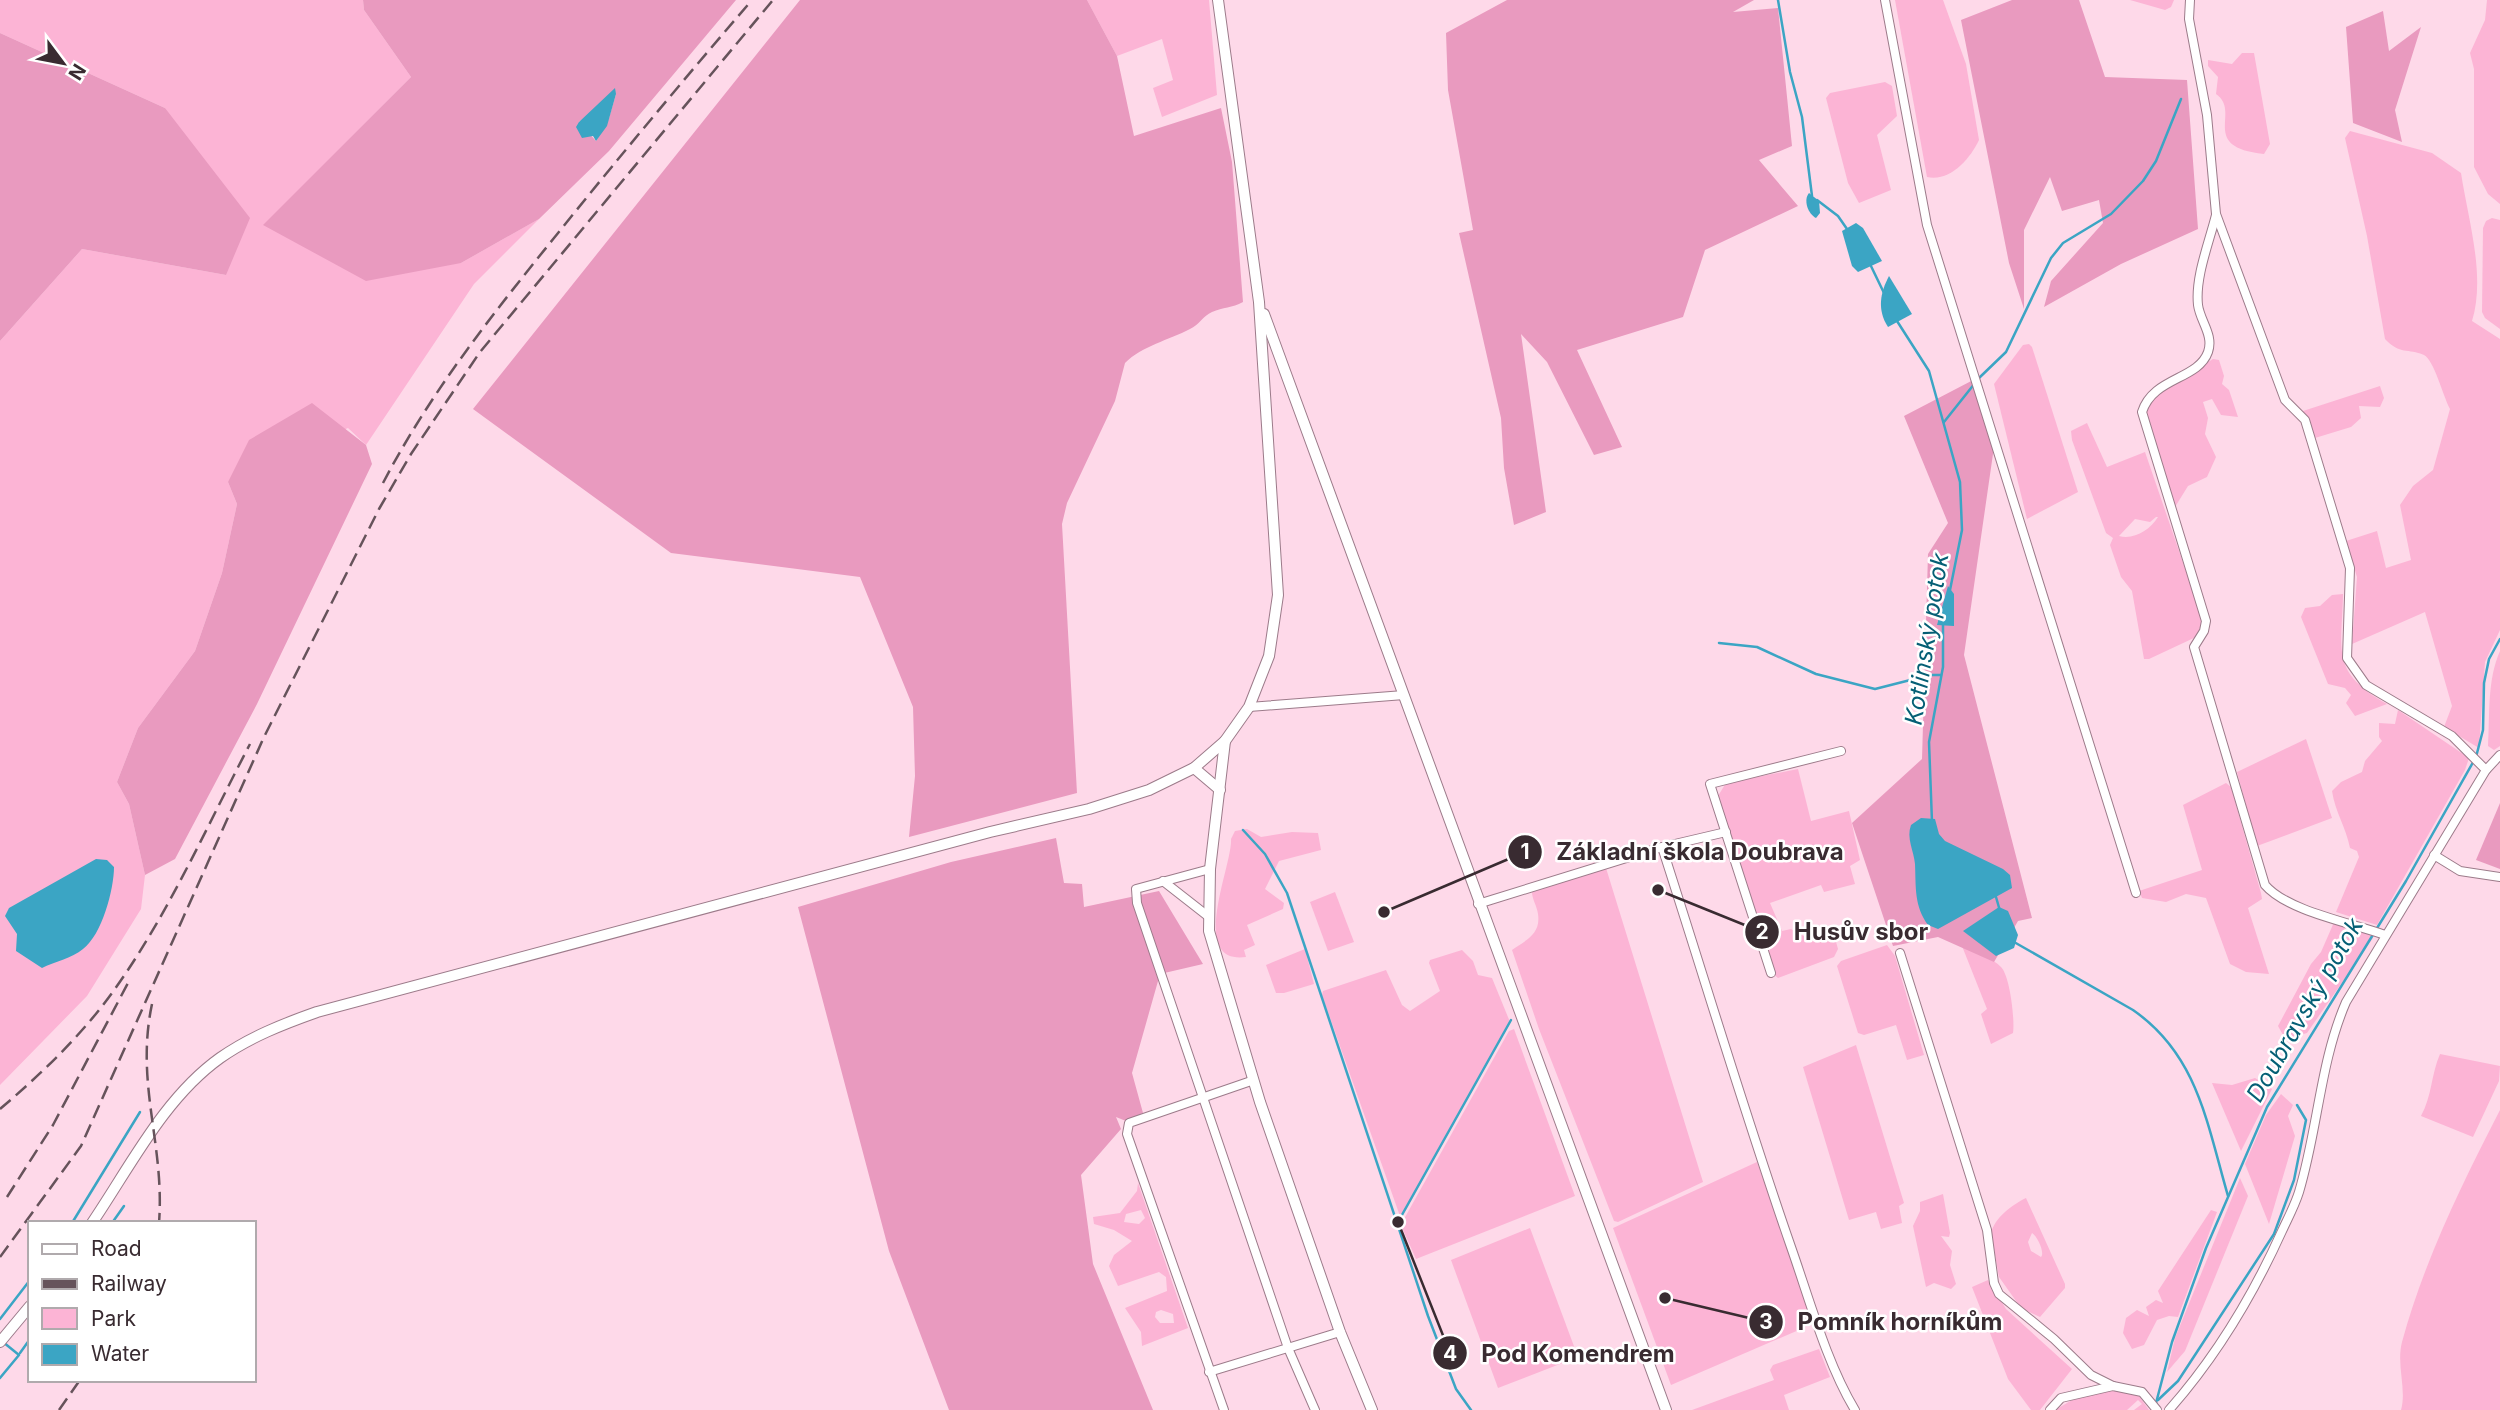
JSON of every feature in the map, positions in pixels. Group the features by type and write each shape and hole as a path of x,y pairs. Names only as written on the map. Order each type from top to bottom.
{"street":[{"path":"93,1221 162,1119 188,1087 213,1064 241,1044 290,1022 990,832 1089,809 1149,790 1194,768 1226,741 1250,707 1269,656 1278,595 1259,302 1218,0"},
{"path":"1885,0 1927,225 2136,893"},
{"path":"2190,0 2189,19 2207,115 2216,214 2285,400 2305,420 2350,568 2347,658 2366,685 2452,736 2486,770"},
{"path":"2216,214 2197,293 2198,309 2208,334 2208,352 2199,364 2153,391 2142,412 2206,621 2204,631 2194,647 2265,885 2273,894 2294,904 2385,935"},
{"path":"1259,302 1666,1410"},
{"path":"1250,707 1404,695"},
{"path":"1226,741 1210,869 1209,931 1254,1080 1340,1332 1372,1410"},
{"path":"1771,973 1710,784 1841,751"},
{"path":"2169,1410 2201,1374 2265,1269 2299,1193 2336,1024 2385,935 2486,770 2500,755"},
{"path":"1194,768 1220,790"},
{"path":"1478,904 1662,847 1726,832"},
{"path":"1662,847 1743,1098 1754,1141 1833,1362 1855,1410"},
{"path":"2434,855 2460,871 2500,877"},
{"path":"1210,869 1136,889 1137,902 1288,1348 1315,1410"},
{"path":"1163,881 1209,917"},
{"path":"1900,953 1987,1230 1994,1283 1999,1294 2054,1339 2091,1375 2113,1386 2143,1392 2157,1410"},
{"path":"1224,1410 1126,1134 1129,1123 1254,1080"},
{"path":"0,1342 28,1308"},
{"path":"1209,1372 1340,1332"},
{"path":"2050,1410 2062,1398 2113,1386"}],"green space":[{"path":"0,0 363,0 364,10 411,77 264,225 461,263 539,219 474,284 366,445 348,428 228,482 237,504 222,573 195,651 138,728 117,782 129,804 145,875 141,909 87,996 0,1085 0,341 82,249 226,275 165,108 0,33"},
{"path":"1087,0 1209,0 1217,95 1162,117 1153,88 1173,80 1162,39 1117,56"},
{"path":"1895,0 1943,0 1966,64 1979,140 1965,161 1944,176 1927,177"},
{"path":"2130,0 2174,0 2171,7 2165,10"},
{"path":"2487,0 2500,0 2500,204 2488,194 2474,167 2474,69 2470,53 2485,20"},
{"path":"2242,53 2254,53 2270,144 2264,154 2244,150 2232,144 2227,137 2223,101 2216,94 2218,77 2208,66 2208,60 2232,64"},
{"path":"1885,82 1892,86 1897,116 1877,135 1891,190 1859,203 1848,183 1826,98 1830,93"},
{"path":"2350,131 2432,153 2461,173 2477,267 2476,304 2472,321 2500,339 2500,630 2485,662 2479,748 2444,727 2452,706 2425,612 2352,644 2357,577 2346,541 2377,531 2386,568 2411,560 2400,505 2413,486 2433,470 2450,409 2428,358 2395,347 2385,339 2367,236 2345,138"},
{"path":"2492,218 2500,220 2500,329 2485,318 2482,312 2483,228 2486,221"},
{"path":"2029,344 2078,492 2027,519 1994,384 2023,345"},
{"path":"2213,359 2219,360 2224,376 2222,384 2229,390 2238,417 2221,415 2212,399 2203,402 2208,418 2205,434 2216,457 2207,477 2188,486 2175,507 2146,412 2152,397"},
{"path":"2380,386 2384,398 2380,407 2359,406 2361,418 2351,427 2315,438 2303,411"},
{"path":"2087,423 2107,467 2145,452 2200,612 2202,623 2196,637 2149,659 2144,659 2132,591 2121,577 2110,545 2113,538 2106,533 2071,431","holes":["2158,517 2141,533 2130,537 2119,536 2135,519 2150,522"]},
{"path":"2343,594 2343,658 2356,681 2387,704 2355,716 2346,703 2351,695 2345,688 2328,684 2301,617 2305,608 2320,606 2332,595"},
{"path":"2500,651 2500,746 2494,750 2488,746 2490,698"},
{"path":"2398,710 2469,758 2465,770 2377,925 2336,912 2359,857 2357,851 2350,848 2332,791 2341,782 2362,772 2365,761 2382,741 2379,737 2379,723 2395,724"},
{"path":"2306,739 2332,818 2257,846 2237,772"},
{"path":"1798,769 1811,821 1849,811 1860,860 1850,866 1855,884 1824,892 1821,885 1770,903 1782,931 1791,929 1816,943 1835,938 1838,949 1834,957 1778,978 1773,974 1718,796 1726,783"},
{"path":"2226,783 2231,787 2261,893 2262,899 2248,908 2269,974 2246,972 2230,964 2206,898 2186,894 2166,902 2142,898 2139,891 2202,870 2183,805"},
{"path":"1247,829 1261,837 1292,832 1318,833 1321,850 1279,861 1265,889 1284,903 1283,909 1247,925 1255,945 1244,950 1246,957 1228,955 1219,945 1216,930 1217,910 1231,839 1235,831"},
{"path":"1606,868 1703,1182 1618,1222 1614,1221 1539,1029 1512,950 1531,936 1537,927 1538,914 1532,892"},
{"path":"1335,892 1354,942 1328,951 1310,902"},
{"path":"2335,920 2372,933 2373,938 2307,1033 2293,1037 2283,1035 2278,1026 2311,964 2321,952"},
{"path":"1887,945 1895,956 1924,1055 1907,1060 1896,1025 1864,1035 1858,1033 1837,966 1841,961"},
{"path":"1962,946 1997,964 2007,979 2013,1033 1991,1044 1981,1014 1987,1009"},
{"path":"1305,949 1314,984 1276,993 1266,965"},
{"path":"1462,950 1473,961 1478,975 1492,978 1510,1022 1401,1219 1322,995 1323,991 1386,970 1402,1005 1410,1011 1440,991 1430,960"},
{"path":"1514,1029 1575,1196 1416,1259 1403,1230 1404,1219 1509,1031"},
{"path":"1856,1045 1904,1203 1899,1206 1902,1223 1881,1229 1876,1212 1849,1220 1803,1067"},
{"path":"2440,1054 2500,1066 2499,1081 2473,1137 2421,1116"},
{"path":"2255,1078 2272,1089 2241,1151 2212,1083 2232,1085"},
{"path":"2281,1094 2293,1105 2288,1116 2295,1136 2269,1224 2245,1164 2266,1115"},
{"path":"2500,1110 2500,1410 2401,1410 2403,1394 2400,1351 2411,1312 2445,1223"},
{"path":"1757,1162 1815,1323 1671,1385 1613,1228"},
{"path":"2240,1178 2248,1196 2185,1351 2167,1372 2175,1338"},
{"path":"1138,1183 1188,1328 1142,1346 1141,1332 1125,1308 1167,1291 1166,1277 1159,1272 1118,1286 1109,1266 1114,1255 1132,1241 1114,1230 1094,1224 1093,1217 1120,1213 1137,1191","holes":["1141,1210 1145,1218 1139,1224 1124,1222 1126,1214","1161,1310 1173,1314 1174,1323 1160,1323 1155,1317 1156,1312"]},
{"path":"1943,1194 1950,1233 1949,1237 1941,1236 1952,1251 1950,1265 1956,1284 1951,1289 1934,1283 1926,1287 1913,1226 1920,1211 1920,1202"},
{"path":"2026,1198 2065,1284 2065,1288 2040,1317 2021,1308 1999,1277 1991,1233 2000,1217","holes":["2032,1233 2039,1241 2041,1257 2031,1251 2028,1242"]},
{"path":"2211,1210 2217,1212 2178,1317 2169,1316 2157,1320 2144,1345 2132,1349 2123,1333 2126,1318 2137,1310 2149,1316 2146,1307 2156,1300 2163,1303 2158,1291"},
{"path":"1530,1228 1578,1357 1498,1388 1451,1260"},
{"path":"1988,1280 2006,1309 2072,1369 2040,1410 2031,1410 2008,1379 1972,1287"},
{"path":"1819,1349 1830,1377 1784,1395 1789,1410 1692,1410 1774,1380 1770,1370 1773,1365"},
{"path":"2111,1387 2137,1393 2149,1410 2134,1410 2142,1404 2138,1400 2127,1410 2055,1410 2079,1396"}],"shaded area":[{"path":"363,0 736,0 609,151 539,219 461,263 366,281 263,225 411,77 364,10","holes":["616,94 609,118 596,141 579,122"]},
{"path":"800,0 1087,0 1117,56 1134,136 1221,108 1232,162 1243,302 1212,312 1193,327 1148,348 1125,363 1115,401 1067,503 1062,524 1077,793 909,837 915,776 913,707 860,577 671,553 473,409"},
{"path":"1507,0 1754,0 1733,12 1778,8 1792,146 1759,160 1798,206 1705,250 1683,317 1577,350 1622,447 1594,455 1547,362 1521,334 1546,512 1514,525 1504,468 1501,418 1459,233 1473,230 1448,90 1446,33"},
{"path":"2012,0 2079,0 2105,77 2187,80 2198,229 2121,264 2044,307 2051,281 2103,223 2099,200 2062,211 2050,177 2024,230 2024,309 2009,263 1961,20"},
{"path":"2383,11 2389,51 2421,27 2395,110 2402,142 2353,123 2346,27"},
{"path":"0,33 165,108 250,218 226,275 82,249 0,341"},
{"path":"1977,378 1994,447 1964,655 2032,918 2018,921 1994,962 1938,937 1893,946 1852,823 1922,759 1928,554 1948,523 1904,416"},
{"path":"312,403 366,445 372,464 257,704 175,859 145,875 129,804 117,782 138,728 195,651 222,573 237,504 228,482 249,440"},
{"path":"2500,803 2500,869 2476,860"},
{"path":"1056,838 1064,883 1082,884 1084,907 1159,891 1203,964 1160,974 1132,1073 1143,1113 1126,1121 1116,1117 1121,1129 1081,1175 1093,1264 1153,1410 949,1410 889,1251 798,907 951,862"}],"water":[{"path":"615,88 616,94 607,126 596,141 593,136 582,138 576,127 579,122"},
{"path":"1809,193 1819,201 1820,213 1816,218 1807,207 1806,199"},
{"path":"1856,223 1863,228 1882,261 1858,272 1852,266 1842,231"},
{"path":"1889,276 1912,314 1888,327 1882,314 1881,302"},
{"path":"1948,586 1954,594 1954,626 1937,625"},
{"path":"1921,818 1935,819 1939,834 1945,841 2003,869 2010,875 2012,888 1938,929 1928,925 1918,903 1915,864 1909,835 1911,825"},
{"path":"96,859 107,860 114,867 106,911 90,942 74,955 42,968 16,951 17,934 5,916 9,908"},
{"path":"1999,907 2008,911 2018,935 2014,948 1996,956 1963,931"}],"waterway":[{"name":"Kotlinský potok","path":"1778,0 1790,72 1802,117 1812,196"},
{"path":"1944,422 1979,378 2006,352 2051,258 2063,243 2111,214 2143,181 2156,161 2181,99"},
{"name":"Kotlinský potok","path":"1817,200 1838,216 1847,229"},
{"name":"Kotlinský potok","path":"1870,264 1884,293"},
{"name":"Kotlinský potok","path":"1897,321 1929,371 1960,482 1962,530 1950,590"},
{"name":"Kotlinský potok","path":"1932,822 1929,742 1943,667 1943,624"},
{"name":"Doubravský potok","path":"2156,1403 2172,1342 2206,1248 2267,1107 2406,881 2476,757 2483,730 2484,683 2489,659 2500,639"},
{"path":"1719,643 1757,647 1816,674 1875,689 1930,675 1941,675"},
{"path":"1243,830 1265,854 1287,893 1428,1316 1456,1389 1471,1410"},
{"name":"Kotlinský potok","path":"1996,897 2000,911"},
{"name":"Kotlinský potok","path":"2014,942 2133,1010 2155,1028 2172,1048 2197,1093 2228,1196"},
{"path":"1398,1222 1511,1020"},
{"path":"2158,1400 2178,1381 2274,1234 2294,1180 2306,1120 2297,1105"},
{"path":"73,1221 140,1112"},
{"path":"113,1221 124,1206"},
{"path":"0,1319 28,1283"},
{"path":"0,1378 19,1355 3,1342"},
{"path":"20,1353 28,1342"}],"railway":[{"path":"383,483 441,386 530,267 752,0"},
{"path":"0,1257 81,1146 264,737 379,509 411,454 480,352 773,0"},
{"path":"0,1109 73,1040 100,1009 132,964 185,872 250,744"},
{"path":"7,1197 53,1125 128,983"},
{"path":"152,1004 147,1061 158,1167 159,1221"},
{"path":"59,1410 79,1382"}],"place":[{"name":"Husův sbor","path":"1658,890"},
{"name":"Základní škola Doubrava","path":"1384,912"},
{"name":"Pod Komendrem","path":"1398,1222"},
{"name":"Pomník horníkům","path":"1665,1298"}]}
